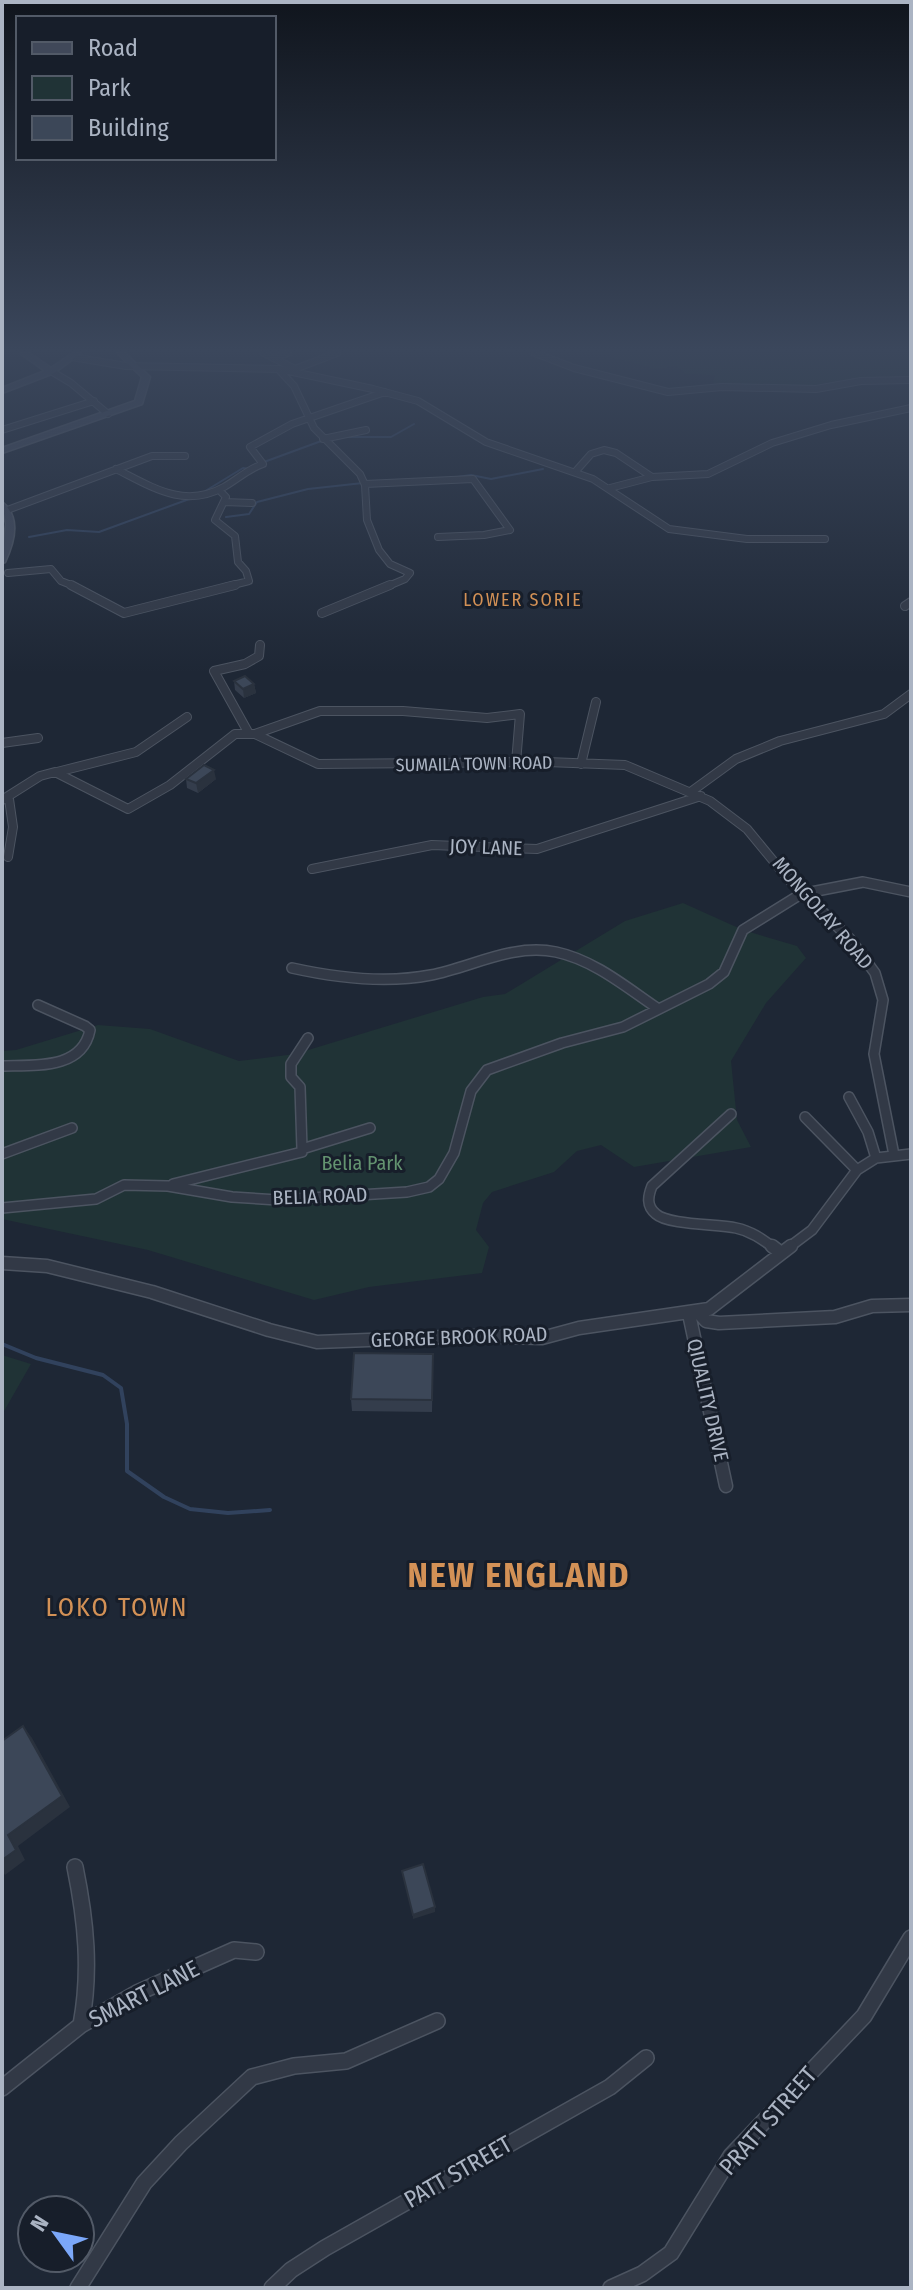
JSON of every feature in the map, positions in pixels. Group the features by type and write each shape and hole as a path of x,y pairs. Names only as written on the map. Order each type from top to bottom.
{"street":[{"path":"2,560 9,542 3,508 144,460"},
{"path":"116,469 160,493 181,500 219,490 245,470 263,464 260,460"},
{"path":"322,613 405,579 410,573 387,562 373,539 365,515 365,484 348,460"},
{"path":"541,460 576,471 610,488 624,502 679,532 747,539 825,539"},
{"path":"576,471 586,460"},
{"path":"626,460 652,477"},
{"path":"610,488 652,477 717,472 740,460"},
{"path":"365,484 475,479 510,530 438,537"},
{"path":"8,573 51,569 61,581 88,592 112,609 124,613 249,581 246,571 238,562 235,536 215,520 226,497 219,490"},
{"path":"224,502 252,503"},
{"path":"457,537 458,547"},
{"path":"252,733 214,672 245,664 259,656 260,645"},
{"name":"JOY LANE","path":"312,869 432,845 537,849 614,826 697,793 736,759 780,741 884,714 911,694"},
{"path":"581,764 596,702"},
{"path":"55,772 128,809 170,785 235,734 252,733 320,711 403,711 487,718 520,714 516,763"},
{"path":"8,857 13,827 6,799 40,776 136,752 187,717"},
{"name":"SUMAILA TOWN ROAD","path":"252,733 318,764 625,765 697,793"},
{"path":"2,743 38,738"},
{"name":"MONGOLAY ROAD","path":"697,793 747,829 801,894 850,939 880,983 883,1008 874,1054 894,1155"},
{"path":"292,968 335,979 430,975 459,965 545,950 606,972 657,1008 719,978 743,930 801,894 863,882 911,892"},
{"path":"2,1066 53,1063 70,1058 87,1043 90,1030 85,1026 38,1005"},
{"name":"BELIA ROAD","path":"2,1208 96,1199 124,1185 168,1186 232,1197 278,1200 407,1192 429,1187 439,1179 454,1153 471,1091 481,1074 494,1066 562,1043 623,1027 657,1008"},
{"path":"302,1149 300,1087 291,1077 291,1064 308,1038"},
{"path":"849,1097 868,1132 876,1158"},
{"path":"731,1114 652,1186 648,1196 649,1207 658,1217 747,1231 781,1253"},
{"path":"805,1117 857,1170"},
{"path":"2,1154 72,1128"},
{"path":"168,1186 302,1152 302,1149 370,1128"},
{"name":"GEORGE BROOK ROAD","path":"2,1263 47,1266 152,1292 269,1330 317,1342 470,1336 542,1338 579,1328 693,1313 716,1304 812,1230 857,1170 876,1158 911,1154"},
{"path":"693,1313 706,1321 734,1322 835,1317 872,1306 911,1305"},
{"name":"QIUALITY DRIVE","path":"693,1313 726,1486"},
{"path":"75,1867 89,1939 87,2000 81,2025"},
{"name":"PRATT STREET","path":"611,2288 642,2274 671,2253 731,2156 864,2016 911,1938"},
{"name":"SMART LANE","path":"2,2088 81,2025 137,1993 234,1950 256,1952"},
{"path":"78,2288 144,2183 181,2143 252,2077 294,2066 346,2061 437,2021"},
{"name":"PATT STREET","path":"272,2288 291,2270 314,2255 610,2087 646,2058"}],"green space":[{"name":"Belia Park","path":"683,903 743,930 797,946 806,958 766,1003 731,1061 737,1120 751,1147 634,1167 601,1145 577,1151 554,1172 492,1192 483,1203 476,1230 489,1247 482,1273 369,1287 314,1300 148,1250 2,1219 2,1051 16,1050 98,1025 150,1029 239,1061 295,1054 483,997 505,994 625,921"},
{"path":"2,1355 31,1364 3,1413 2,1413"}],"building":[{"path":"245,676 254,684 243,689 234,681"},
{"path":"204,765 214,770 196,783 186,779"},
{"path":"354,1353 433,1354 432,1400 351,1399"},
{"path":"23,1726 62,1796 8,1835 16,1850 2,1860 2,1741"},
{"path":"423,1864 435,1907 413,1915 402,1871"}],"waterway":[{"path":"264,462 270,460"},
{"path":"202,493 243,468 250,469"},
{"path":"457,477 471,475 491,479 543,469"},
{"path":"382,481 418,479"},
{"path":"226,517 249,514 257,502 308,489 363,483"},
{"path":"29,537 67,530 99,532 192,498"},
{"path":"2,1344 36,1358 103,1375 121,1388 127,1424 127,1471 164,1497 190,1509 228,1513 270,1510"}],"district":[{"name":"LOWER SORIE","path":"523,600"},
{"name":"NEW ENGLAND","path":"519,1575"},
{"name":"LOKO TOWN","path":"117,1607"}]}
